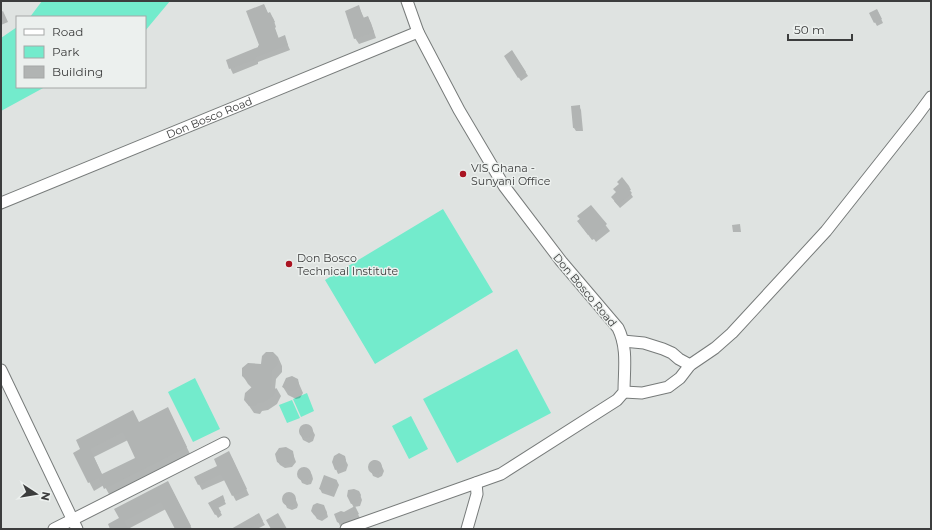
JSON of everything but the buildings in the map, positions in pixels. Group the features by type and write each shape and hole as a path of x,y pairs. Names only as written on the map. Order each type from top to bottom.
{"street":[{"name":"Don Bosco Road","path":"407,1 418,32 459,110 504,186 561,261 618,328 625,352 624,392"},
{"name":"Don Bosco Road","path":"1,204 418,32"},
{"path":"346,529 501,474 617,400 624,392 642,393 668,387 680,378 690,365 715,348 732,333 817,241 931,97"},
{"path":"623,341 644,343 663,349 690,365"},
{"path":"1,370 5,388 74,525"},
{"path":"54,529 74,525 224,443"},
{"path":"468,529 477,494 476,483"}],"green space":[{"path":"42,1 170,1 146,30 146,16 31,16"},
{"path":"16,28 16,88 43,88 1,111 1,38"},
{"path":"443,209 493,292 375,364 325,280"},
{"path":"517,349 551,413 457,463 423,399"},
{"path":"195,378 220,429 193,442 168,392"},
{"path":"307,393 314,411 301,417 293,399"},
{"path":"292,400 300,418 287,423 279,405"},
{"path":"411,416 428,449 409,459 392,426"}],"place":[{"name":"VIS Ghana - Sunyani Office","path":"463,174"},
{"name":"Don Bosco Technical Institute","path":"289,264"}]}
